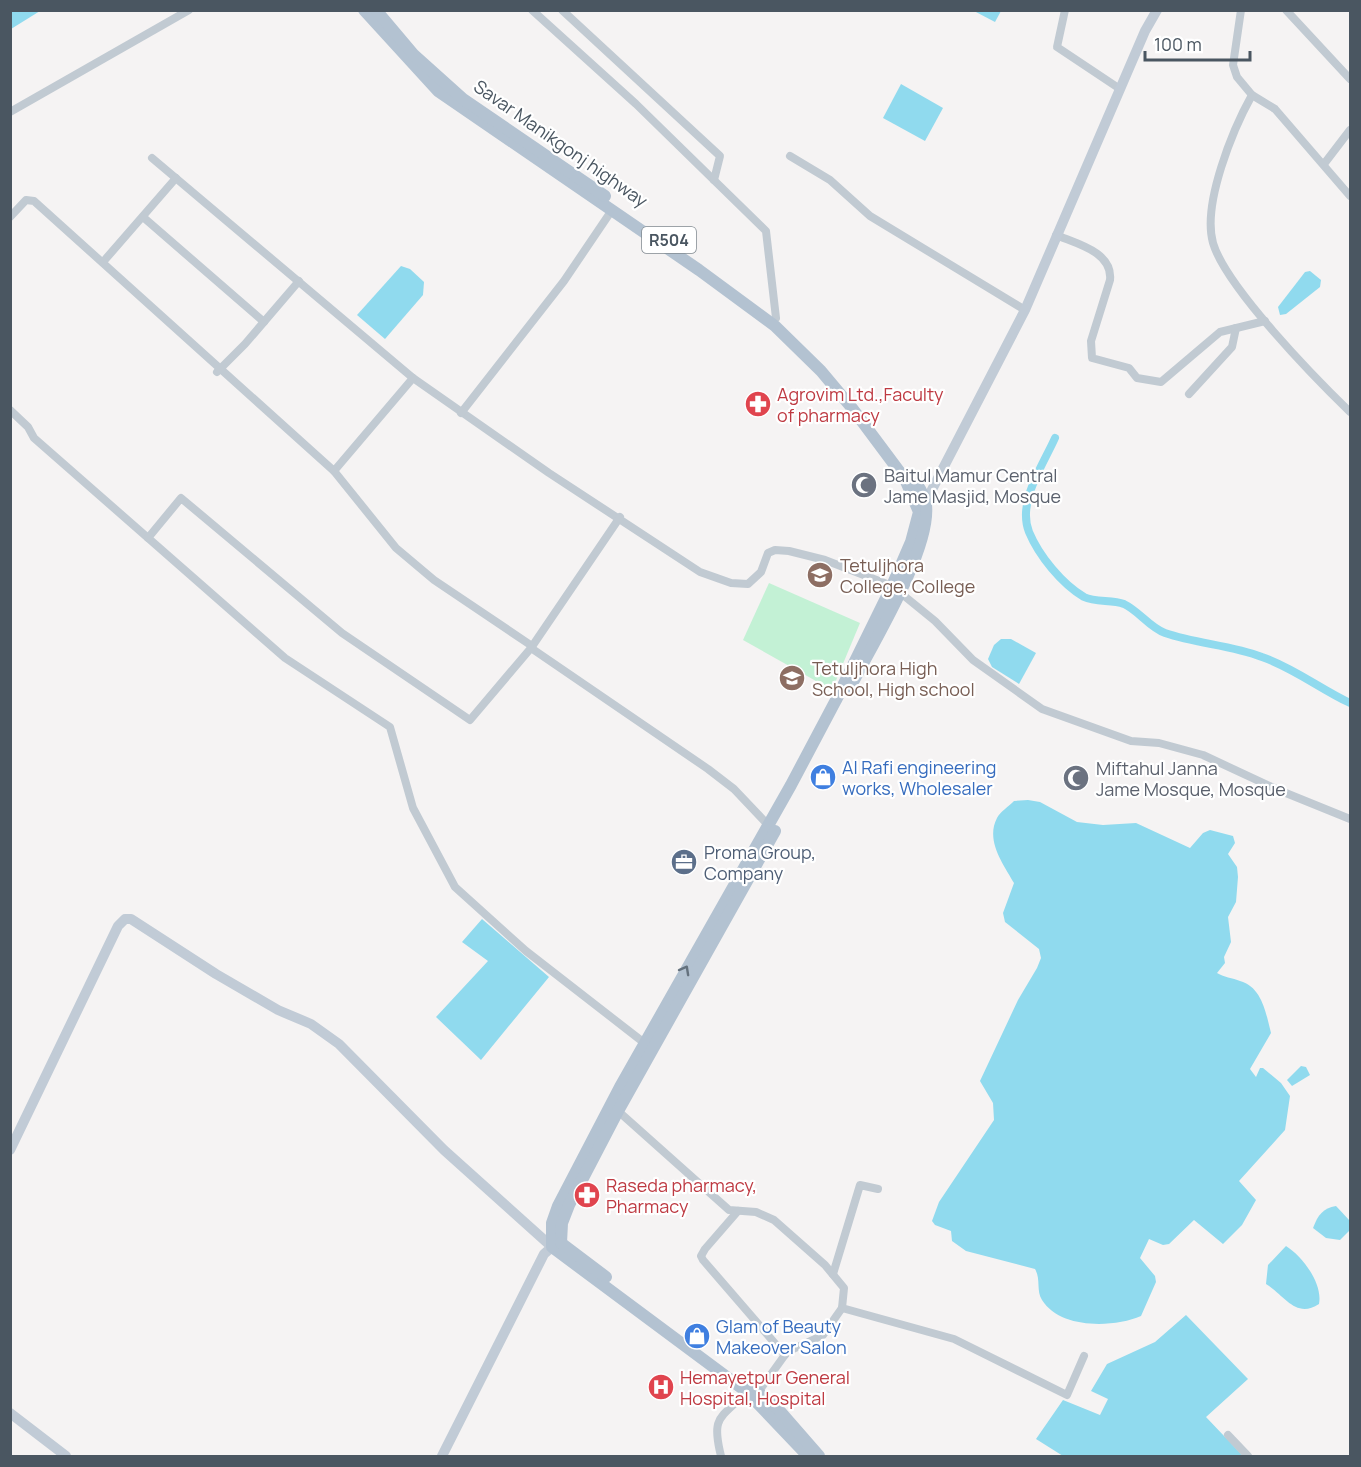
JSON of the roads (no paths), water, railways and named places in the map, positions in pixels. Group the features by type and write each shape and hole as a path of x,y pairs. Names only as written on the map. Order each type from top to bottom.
{"main road":[{"name":"R504","path":"364,10 438,91 738,298 802,351 852,408 905,478 923,508 924,531 896,588 772,828 558,1206 552,1223 552,1243"},
{"name":"Savar Manikgonj highway","path":"376,10 414,55 463,99 713,271 776,318 812,351 854,400 909,471 923,508"},
{"name":"R504","path":"552,1243 649,1047"},
{"path":"552,1243 778,1408 819,1456"},
{"path":"753,1391 808,1456"}],"street":[{"path":"10,112 189,10"},
{"path":"532,10 636,104 766,231 776,318"},
{"path":"562,10 720,156 714,180"},
{"path":"1065,10 1057,47 1120,89"},
{"path":"923,508 1025,310 1120,89 1157,10"},
{"path":"1241,10 1233,65 1237,77 1252,94 1275,109 1350,196"},
{"path":"1286,10 1350,79"},
{"path":"1252,94 1227,148 1210,222 1213,243 1231,276 1265,321 1350,412"},
{"path":"1324,164 1350,130"},
{"path":"790,156 830,180 870,216 1025,310"},
{"path":"152,158 413,378 461,413 700,572 731,583 748,584 761,572 768,553 775,550 825,560 896,588 973,660 1042,709 1131,741 1168,745 1203,755 1276,789 1350,819"},
{"path":"104,262 176,178"},
{"path":"10,218 28,199 34,201 104,262 219,370 334,471 396,548 434,580 721,779 747,801 772,828"},
{"path":"461,413 564,281 612,210"},
{"path":"143,217 264,321"},
{"path":"1056,235 1099,255 1107,262 1111,270 1091,341 1092,358 1129,368 1137,378 1161,382 1214,336 1227,328 1265,321"},
{"path":"219,370 299,281"},
{"path":"1189,394 1232,347 1236,328"},
{"path":"334,471 413,378"},
{"path":"10,410 28,427 34,438 285,658 390,727 413,808 455,887 526,951 649,1047"},
{"path":"148,538 181,498 342,633 470,720 531,647 620,518"},
{"path":"10,1150 118,926 125,918 131,919 216,974 278,1010 311,1024 339,1044 444,1150 552,1243 544,1254 442,1456"},
{"path":"618,1111 729,1210 756,1212 774,1220 833,1274 844,1288 842,1308 823,1335 785,1355 753,1391 717,1422 715,1434 722,1456"},
{"path":"833,1274 860,1185 878,1188"},
{"path":"738,1211 701,1256 785,1355"},
{"path":"842,1308 954,1339 1066,1395 1084,1356"},
{"path":"10,1413 66,1456"},
{"path":"1228,1435 1248,1456"}],"water":[{"path":"11,10 40,10 40,11 11,29"},
{"path":"974,11 1001,11 995,22"},
{"path":"901,84 943,108 925,141 883,118"},
{"path":"401,266 410,269 424,282 423,295 385,339 357,315"},
{"path":"1310,271 1321,280 1320,287 1286,314 1280,315 1278,307 1305,272"},
{"path":"1001,639 1011,639 1036,653 1019,684 992,667 988,659 994,645"},
{"path":"1014,801 1040,802 1077,822 1103,825 1136,823 1190,848 1203,833 1210,830 1233,836 1235,843 1228,854 1237,867 1236,902 1228,917 1231,942 1224,957 1225,963 1217,973 1247,984 1258,995 1265,1009 1271,1033 1250,1069 1256,1077 1260,1068 1263,1068 1281,1083 1290,1096 1285,1130 1239,1181 1256,1200 1242,1225 1223,1244 1194,1220 1169,1244 1163,1245 1149,1239 1140,1258 1155,1276 1156,1282 1141,1316 1116,1323 1074,1321 1050,1310 1039,1293 1035,1269 966,1251 952,1241 951,1231 935,1225 932,1221 939,1202 994,1120 993,1103 980,1081 1018,1000 1041,958 1039,949 1005,922 1003,913 1014,883 997,852 993,835 997,818 1002,811"},
{"path":"482,919 549,977 481,1060 436,1017 488,961 462,942"},
{"path":"1301,1066 1306,1067 1310,1075 1292,1086 1287,1080"},
{"path":"1336,1206 1350,1221 1350,1230 1340,1240 1326,1238 1313,1228 1322,1213"},
{"path":"1286,1246 1305,1263 1315,1279 1319,1304 1311,1308 1304,1309 1291,1304 1266,1284 1268,1265"},
{"path":"1186,1315 1248,1379 1206,1417 1243,1456 1063,1456 1036,1439 1063,1400 1100,1415 1108,1399 1091,1391 1107,1364 1155,1342"}],"waterway":[{"path":"1055,438 1033,484 1026,508 1026,520 1029,532 1039,550 1052,569 1068,585 1089,599 1124,604 1165,633 1250,653 1274,662 1350,703"}],"place":[{"name":"Agrovim Ltd.,Faculty of pharmacy","path":"758,404"},
{"name":"Baitul Mamur Central Jame Masjid, Mosque","path":"864,485"},
{"name":"Tetuljhora College, College","path":"820,575"},
{"name":"Tetuljhora High School, High school","path":"792,678"},
{"name":"Al Rafi engineering works, Wholesaler","path":"823,777"},
{"name":"Miftahul Janna Jame Mosque, Mosque","path":"1076,778"},
{"name":"Proma Group, Company","path":"684,862"},
{"name":"Raseda pharmacy, Pharmacy","path":"587,1195"},
{"name":"Glam of Beauty Makeover Salon","path":"697,1336"},
{"name":"Hemayetpur General Hospital, Hospital","path":"661,1387"}]}
